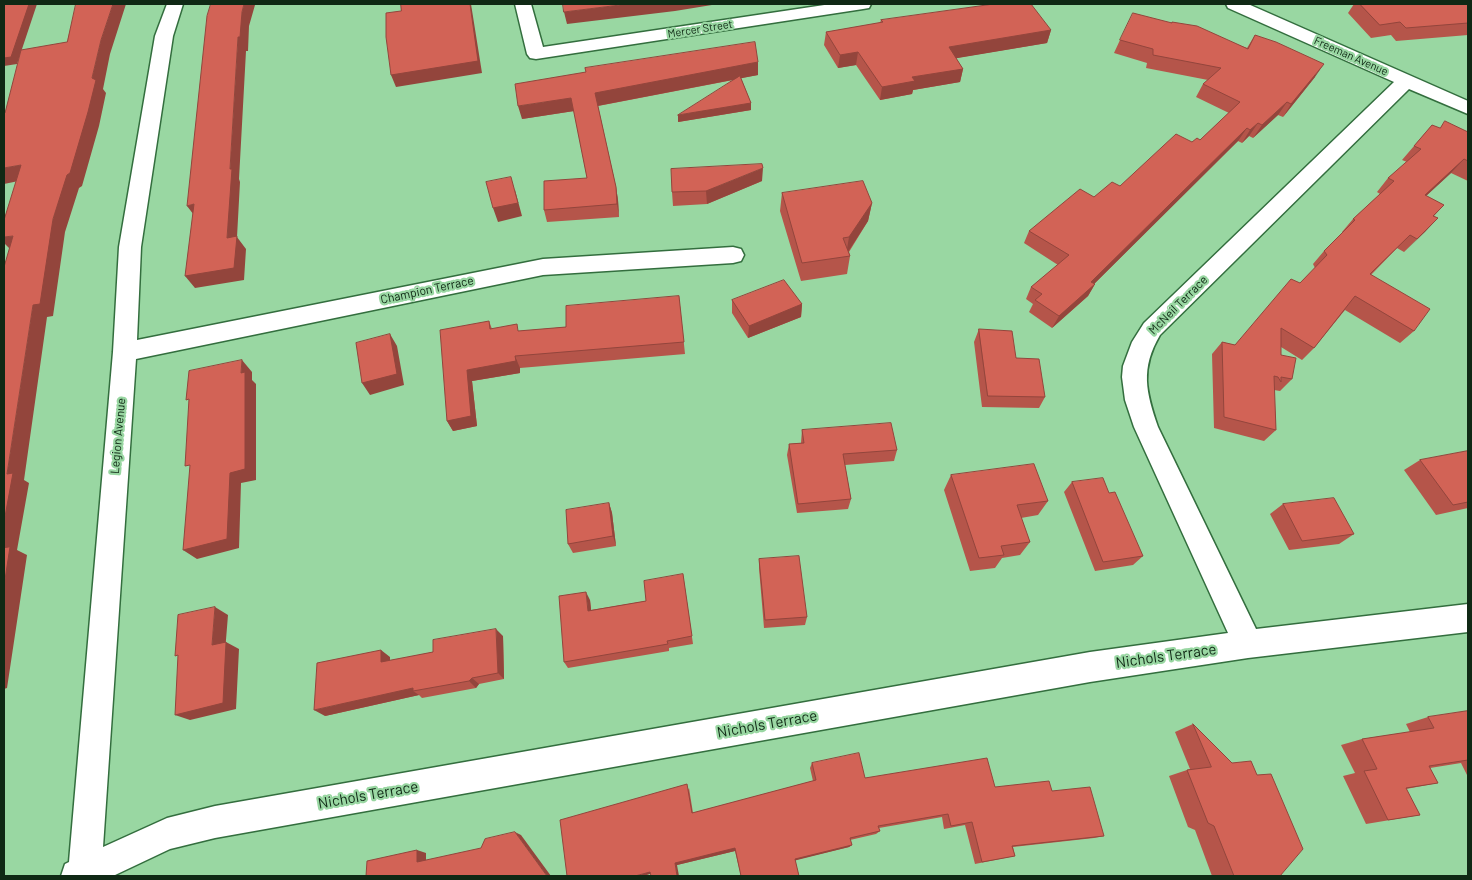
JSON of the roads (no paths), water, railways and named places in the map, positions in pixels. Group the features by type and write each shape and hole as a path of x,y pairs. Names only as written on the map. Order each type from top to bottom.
{"street":[{"name":"Legion Avenue","path":"81,874 125,352 130,247 164,36 175,4"},
{"name":"Mercer Street","path":"523,4 536,54 863,4"},
{"name":"Freeman Avenue","path":"1234,4 1468,108"},
{"name":"McNeil Terrace","path":"1248,644 1143,418 1134,393 1134,368 1139,347 1152,329 1406,81"},
{"name":"Champion Terrace","path":"125,352 543,266 732,255"},
{"name":"Nichols Terrace","path":"81,874 167,834 215,822 1080,669 1248,644 1468,618"}]}
